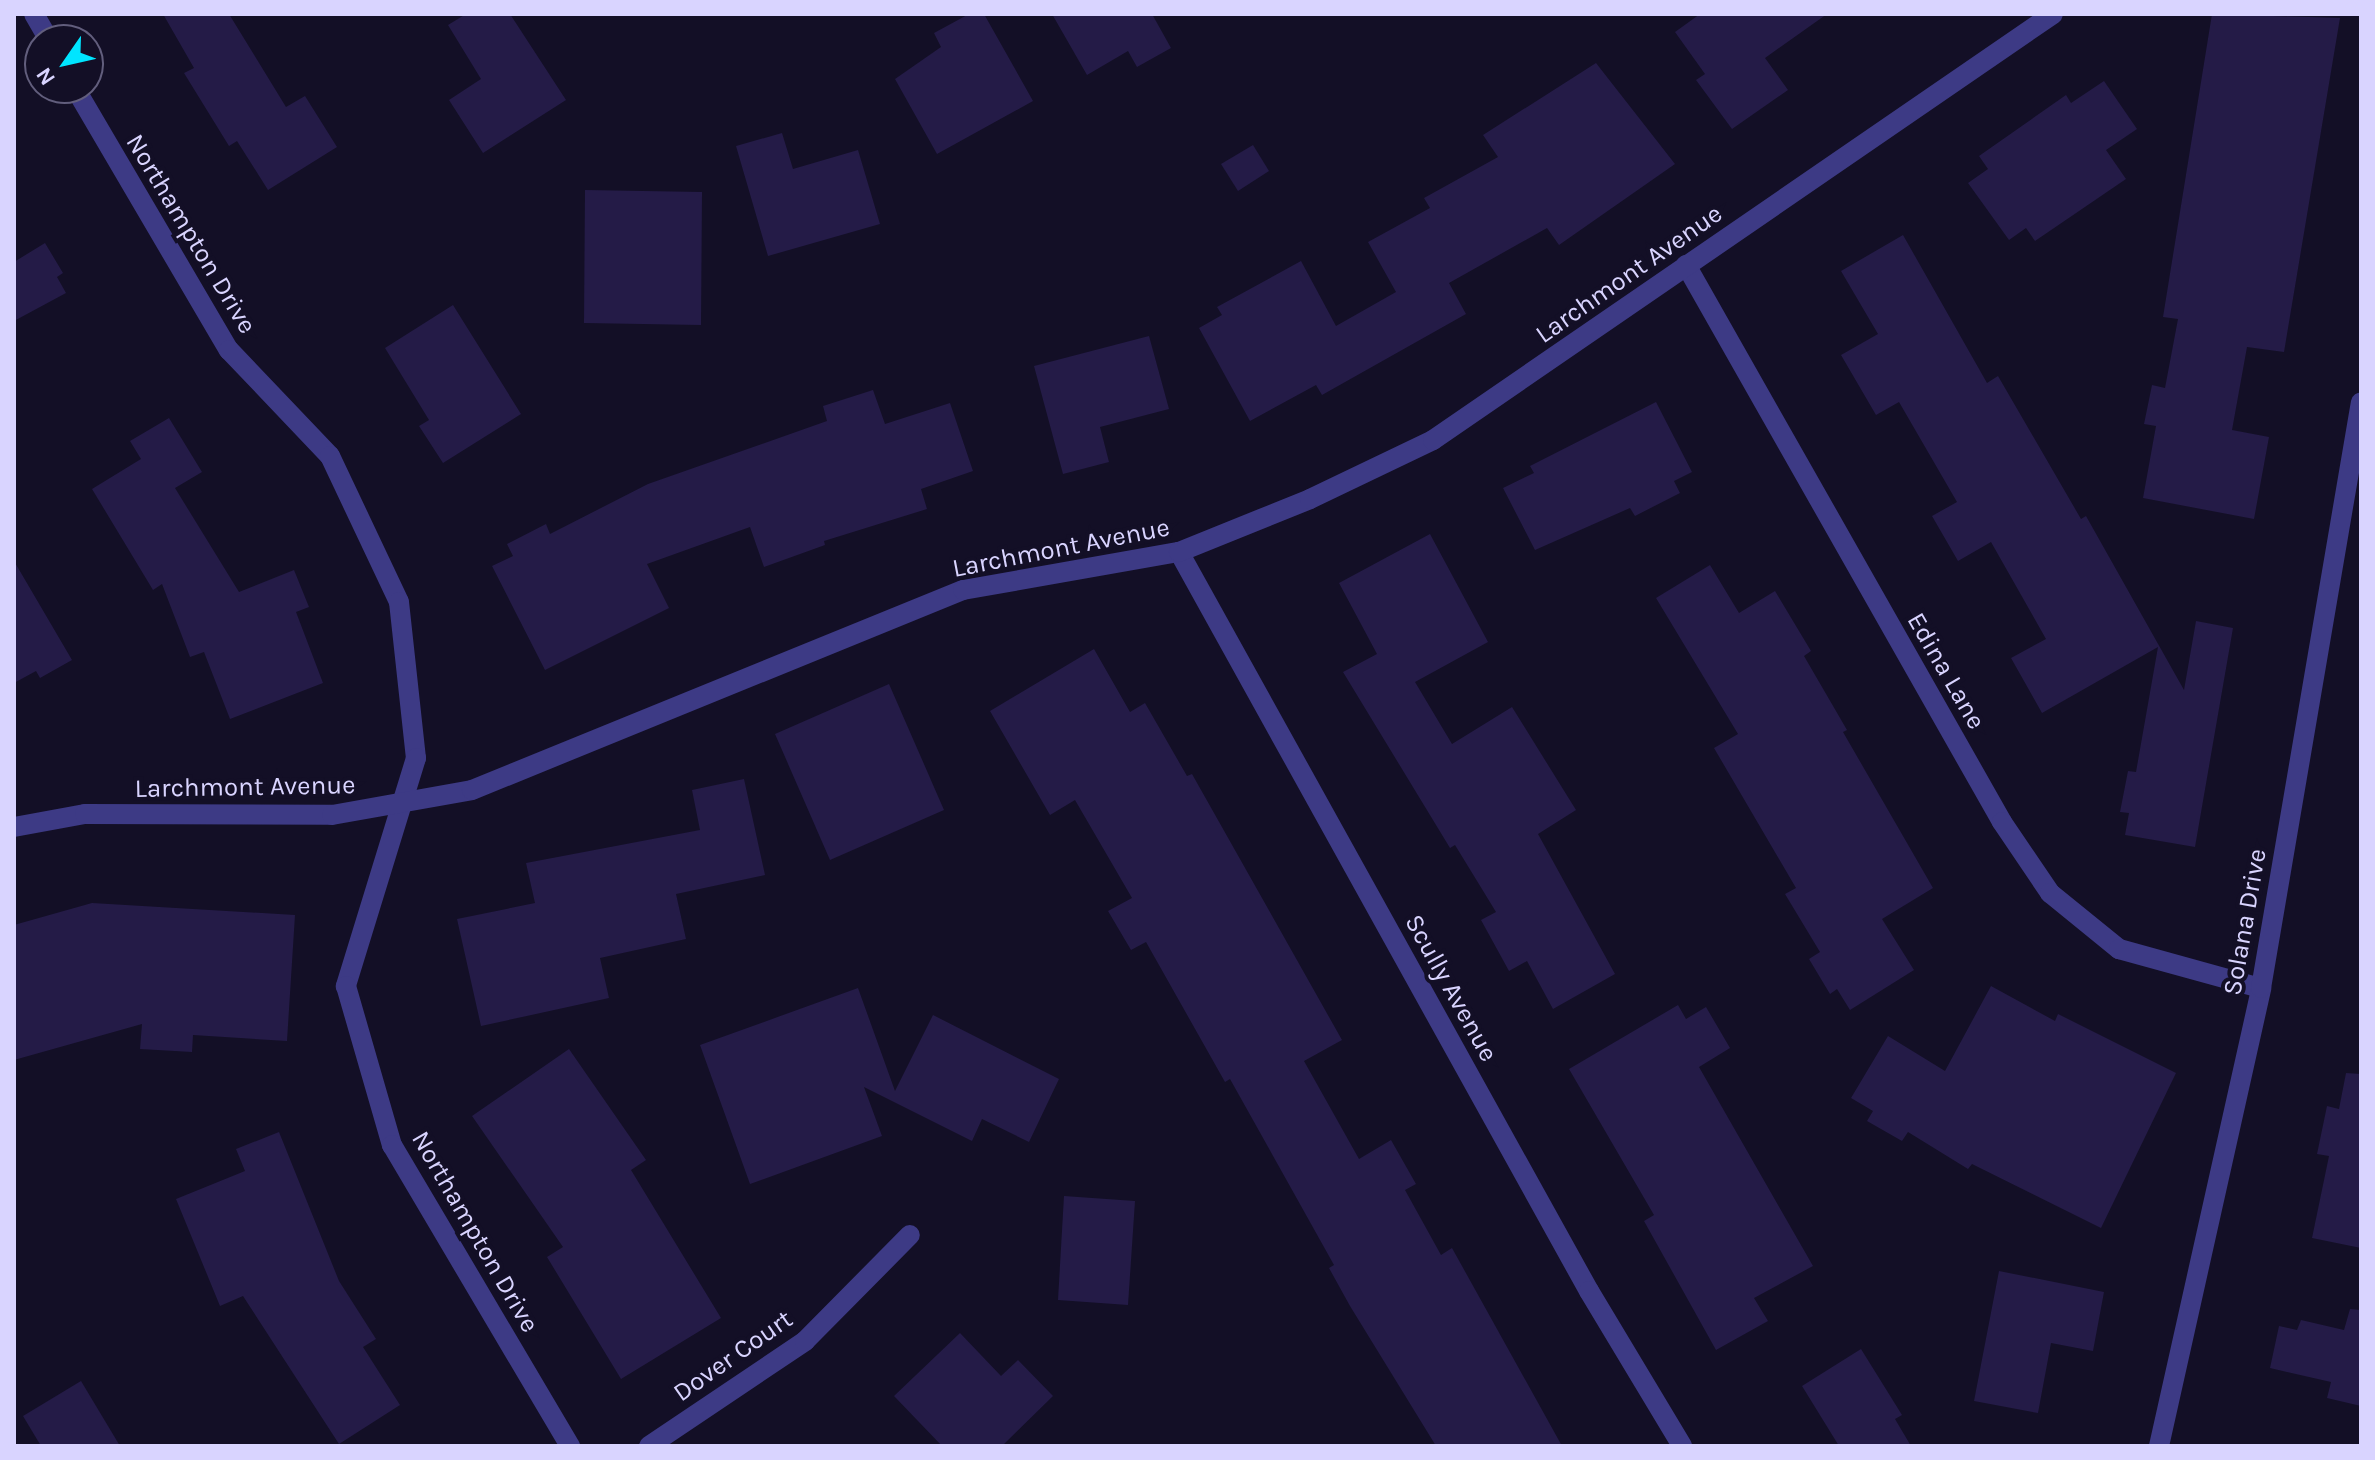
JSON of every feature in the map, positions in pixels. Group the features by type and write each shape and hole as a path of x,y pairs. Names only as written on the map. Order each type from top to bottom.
{"street":[{"name":"Larchmont Avenue","path":"14,827 85,814 332,815 400,806 472,790 963,590 1179,552 1310,499 1433,440 2053,14"},
{"name":"Northampton Drive","path":"84,104 229,350 330,456 399,602 416,758 346,986 392,1145 570,1446"},
{"name":"Edina Lane","path":"1686,265 2002,822 2050,893 2119,949 2261,988"},
{"name":"Solana Drive","path":"2159,1446 2261,988 2361,402"},
{"name":"Scully Avenue","path":"1179,552 1589,1291 1682,1446"},
{"name":"Dover Court","path":"649,1446 805,1341 910,1235"}],"building":[{"path":"163,14 229,14 286,107 305,96 337,147 268,190 237,141 229,146 184,73 194,68"},
{"path":"466,14 510,14 566,100 483,153 449,100 481,79 448,25"},
{"path":"969,14 984,14 1033,101 937,154 895,79 941,47 934,33"},
{"path":"1052,14 1152,14 1171,48 1137,67 1128,51 1087,75"},
{"path":"1700,14 1827,14 1765,58 1788,90 1732,129 1696,80 1705,74 1675,32"},
{"path":"2212,14 2340,18 2284,352 2247,347 2232,430 2269,437 2254,519 2143,498 2156,426 2144,424 2152,385 2165,388 2178,319 2163,317"},
{"path":"1596,63 1675,164 1559,245 1547,228 1449,283 1466,314 1322,395 1316,385 1250,421 1199,328 1222,315 1217,307 1301,261 1336,326 1396,292 1368,242 1430,208 1424,198 1498,157 1483,135"},
{"path":"2104,81 2137,129 2106,150 2126,179 2035,241 2026,228 2009,240 1968,183 1988,169 1979,156 2066,95 2071,103"},
{"path":"782,133 793,169 858,150 880,224 768,256 736,146"},
{"path":"1253,145 1269,171 1238,191 1221,164"},
{"path":"585,190 702,192 701,325 584,323"},
{"path":"1903,235 1987,383 1998,376 2081,519 2086,516 2184,690 2196,621 2233,628 2195,847 2125,835 2129,813 2120,812 2128,771 2136,772 2158,647 2042,713 2011,658 2046,639 1991,542 1958,561 1932,516 1957,502 1899,402 1876,415 1841,355 1878,334 1841,271"},
{"path":"45,243 63,273 57,277 66,293 14,321 14,262"},
{"path":"453,305 521,414 443,463 419,426 429,420 385,348"},
{"path":"1149,336 1169,409 1100,427 1109,462 1063,474 1034,366"},
{"path":"873,390 885,424 950,403 973,471 921,489 927,509 824,541 825,545 764,567 750,527 647,564 669,608 545,670 492,566 513,556 507,544 546,524 550,534 648,484 827,421 823,406"},
{"path":"1656,402 1692,472 1674,481 1680,493 1635,516 1630,508 1535,550 1503,488 1534,473 1530,466"},
{"path":"169,418 202,472 175,488 239,592 294,570 309,607 296,612 323,683 230,719 204,652 190,657 162,584 153,590 92,489 141,459 130,441"},
{"path":"1430,534 1488,642 1415,682 1452,744 1512,707 1576,810 1538,834 1615,974 1553,1009 1527,961 1509,971 1481,920 1496,912 1455,845 1450,848 1343,672 1377,654 1339,583"},
{"path":"14,561 72,660 40,678 36,671 14,683"},
{"path":"1710,565 1739,613 1775,591 1811,651 1804,656 1847,730 1843,732 1933,888 1882,919 1914,970 1850,1010 1837,989 1830,994 1809,959 1820,952 1785,894 1796,888 1714,748 1738,734 1656,598"},
{"path":"1094,649 1130,712 1145,703 1187,776 1192,774 1342,1040 1304,1061 1359,1159 1391,1140 1416,1184 1405,1190 1441,1255 1452,1248 1562,1446 1436,1446 1350,1306 1329,1268 1334,1265 1230,1079 1225,1082 1146,942 1131,950 1108,911 1132,898 1075,800 1050,815 990,711"},
{"path":"889,684 944,810 830,860 775,734"},
{"path":"744,779 765,875 676,894 686,939 600,958 609,998 481,1026 457,919 535,903 526,863 700,830 692,790"},
{"path":"92,903 295,915 287,1041 193,1035 192,1052 140,1049 142,1024 14,1060 14,925"},
{"path":"1991,986 2055,1021 2058,1014 2176,1073 2101,1228 1972,1164 1968,1169 1908,1132 1902,1141 1867,1121 1873,1111 1851,1098 1888,1036 1945,1071"},
{"path":"858,988 895,1091 933,1015 1059,1079 1029,1142 982,1119 972,1141 864,1087 882,1136 750,1184 700,1045"},
{"path":"1678,1005 1686,1019 1706,1007 1730,1048 1699,1067 1813,1266 1754,1298 1768,1321 1716,1350 1644,1221 1654,1215 1569,1069"},
{"path":"569,1049 646,1160 631,1170 721,1318 621,1379 547,1257 563,1247 472,1116"},
{"path":"2346,1073 2361,1074 2361,1248 2312,1238 2329,1156 2317,1154 2327,1106 2339,1109"},
{"path":"279,1132 339,1281 376,1339 363,1347 400,1405 339,1444 243,1296 220,1306 176,1199 245,1171 236,1149"},
{"path":"1064,1196 1135,1201 1128,1305 1058,1300"},
{"path":"1999,1271 2104,1292 2093,1351 2051,1343 2038,1413 1974,1401"},
{"path":"2350,1309 2361,1310 2361,1406 2327,1398 2331,1382 2270,1368 2279,1326 2297,1330 2301,1320 2344,1330"},
{"path":"960,1333 1001,1376 1018,1360 1053,1396 1002,1446 942,1446 894,1396"},
{"path":"1861,1349 1902,1415 1895,1419 1911,1446 1839,1446 1802,1386"},
{"path":"81,1381 120,1446 41,1446 23,1416"}]}
